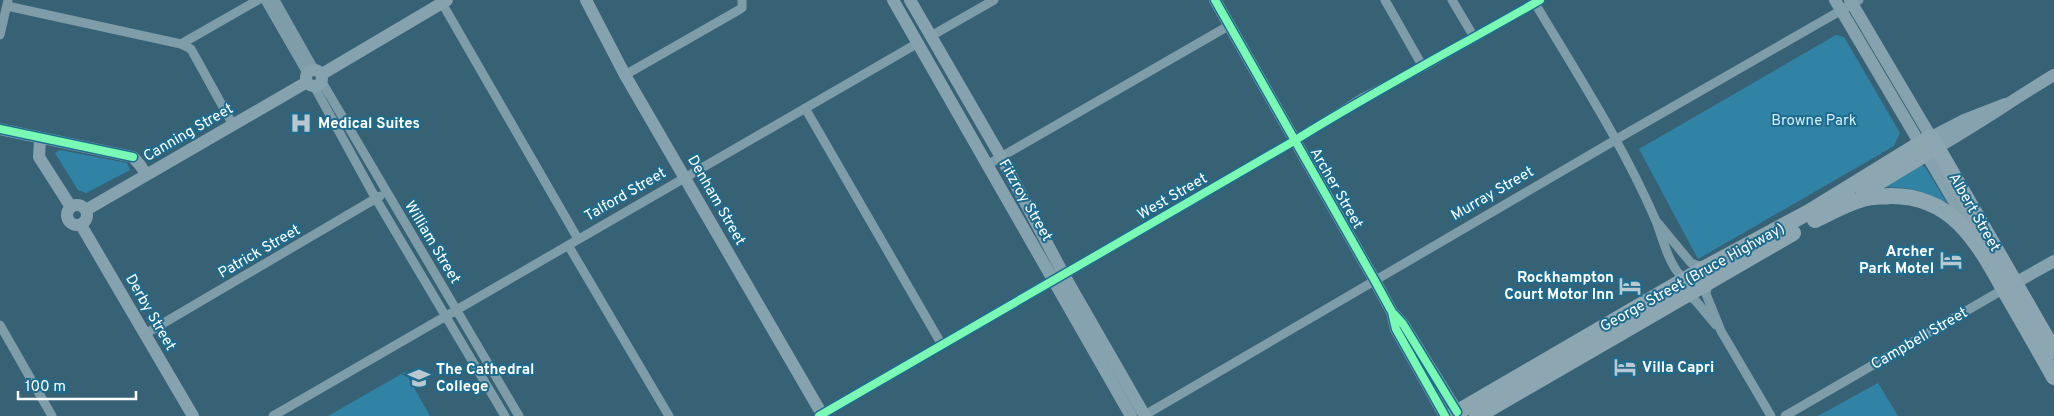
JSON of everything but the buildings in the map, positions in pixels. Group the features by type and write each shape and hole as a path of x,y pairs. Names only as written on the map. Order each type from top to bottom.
{"highway":[{"name":"George Street (Bruce Highway)","path":"1706,275 1778,241 1815,220 1929,145"},
{"name":"George Street (Bruce Highway)","path":"1477,416 1809,212 1929,145"},
{"name":"Albert Street","path":"1929,145 2009,286 2054,377"},
{"name":"Albert Street","path":"1815,220 1868,197 1898,196 1929,201 1960,224 2009,286 2054,351"},
{"name":"George Street (Bruce Highway)","path":"1453,415 1686,287"}],"street":[{"path":"181,44 258,0"},
{"name":"William Street","path":"265,0 387,192 519,416"},
{"name":"William Street","path":"275,0 376,198 505,416"},
{"name":"Denham Street","path":"586,0 625,75 686,178 821,416"},
{"path":"625,75 742,8 742,0"},
{"name":"Fitzroy Street","path":"893,0 988,165 1144,416"},
{"name":"Fitzroy Street","path":"910,0 1001,157 1058,278 1131,416"},
{"name":"Talford Street","path":"273,416 994,0"},
{"name":"Archer Street","path":"1215,0 1392,312 1403,324 1453,415"},
{"path":"1385,0 1423,66"},
{"path":"1452,0 1474,38"},
{"path":"1536,1 1616,139 1656,221 1661,239 1679,275 1695,300 1722,331"},
{"name":"West Street","path":"821,416 1294,141 1362,98 1474,38 1536,1"},
{"path":"445,2 578,239"},
{"name":"Canning Street","path":"86,210 445,2"},
{"path":"0,35 7,3 181,44 191,49 233,125"},
{"name":"Murray Street","path":"1144,416 1847,3"},
{"name":"Albert Street","path":"1847,3 1894,74 1985,255"},
{"name":"Albert Street","path":"1847,3 1890,93 1929,145"},
{"path":"988,165 1230,26"},
{"path":"1890,93 1890,79 1894,74"},
{"path":"1929,145 1964,120 2005,104 2054,75"},
{"path":"805,108 942,345"},
{"path":"0,129 133,158 146,174"},
{"path":"40,139 39,157 71,207"},
{"name":"Patrick Street","path":"144,334 387,192"},
{"path":"81,206 86,210 86,220 81,225 76,226 68,221 67,212 71,207 81,206"},
{"path":"1656,221 1692,263 1706,275 1706,294 1722,331 1771,416"},
{"name":"Derby Street","path":"81,225 193,416"},
{"path":"1686,287 1747,252 1778,241"},
{"path":"568,245 668,416"},
{"name":"Campbell Street","path":"1785,416 2054,261"},
{"path":"0,324 52,416"}],"green space":[{"name":"Browne Park","path":"1836,35 1844,37 1900,133 1894,146 1698,259 1639,149"},
{"path":"60,150 127,163 130,170 86,193 78,190 55,153"},
{"path":"1922,165 1947,203 1932,195 1916,190 1882,187"},
{"path":"405,372 430,416 328,416"},
{"path":"1878,383 1898,416 1818,416"}],"cycle path":[{"path":"1215,0 1375,281 1392,312 1396,329 1445,416"},
{"path":"819,416 1355,104 1540,0"},
{"path":"0,129 133,157"},
{"path":"1394,314 1403,324 1457,412"}],"place":[{"name":"Medical Suites","path":"301,123"},
{"name":"Archer Park Motel","path":"1951,260"},
{"name":"Rockhampton Court Motor Inn","path":"1630,286"},
{"name":"Villa Capri","path":"1625,367"},
{"name":"The Cathedral College","path":"419,378"}]}
